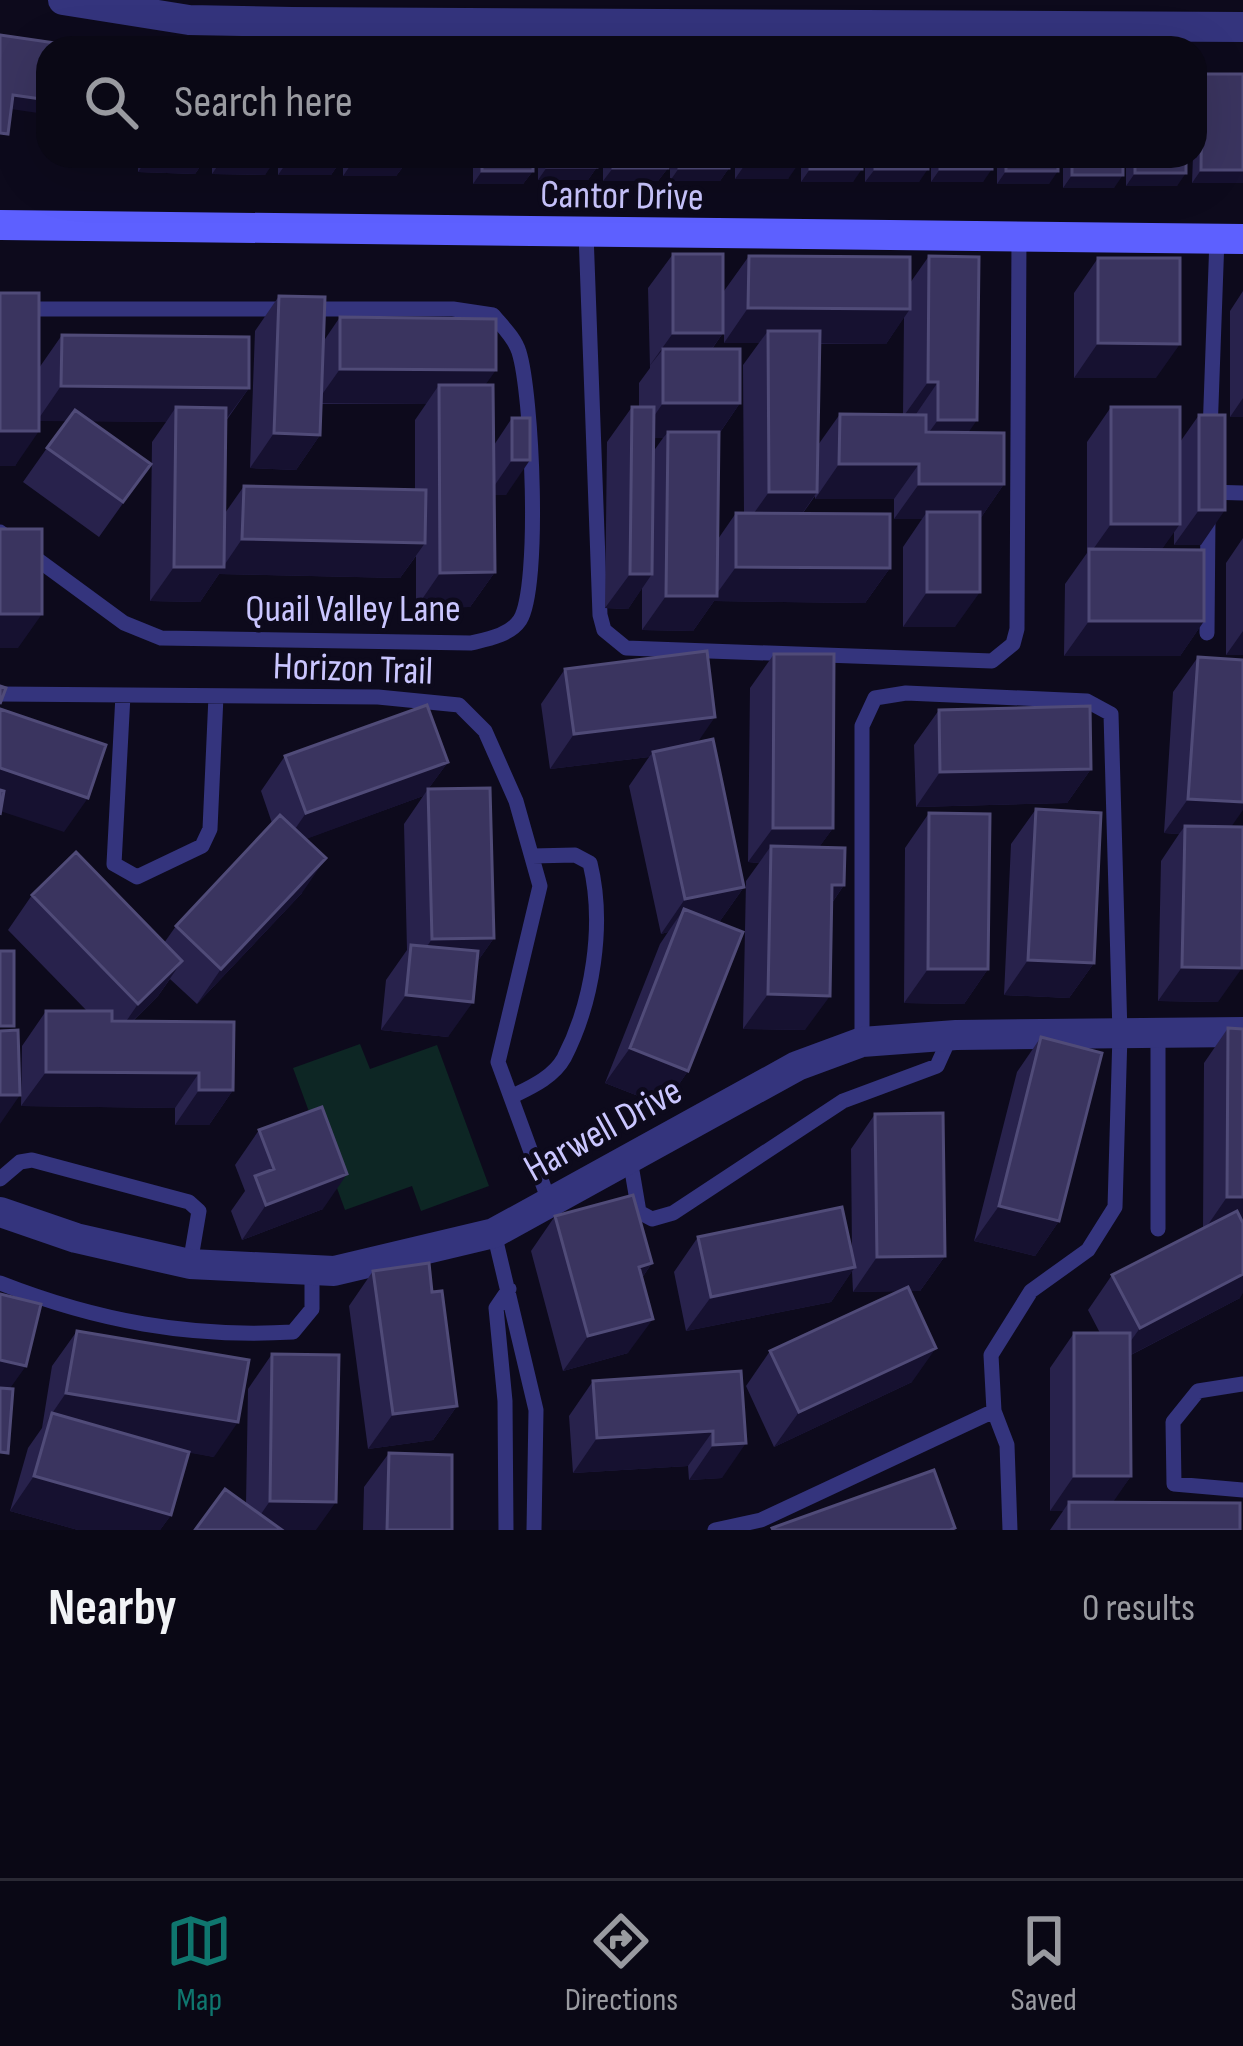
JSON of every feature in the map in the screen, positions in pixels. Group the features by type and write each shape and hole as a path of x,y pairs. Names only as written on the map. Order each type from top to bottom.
{"street":[{"path":"63,0 189,20 1068,11 1243,27"},
{"name":"Cantor Drive","path":"0,225 1230,239"},
{"name":"Harwell Drive","path":"0,1213 76,1238 190,1264 312,1271 410,1256 494,1232 797,1066 862,1042 951,1035 1243,1032"}],"lane":[{"path":"586,233 600,615 614,641 626,648 992,661 1013,644 1019,237"},
{"path":"1210,446 1230,239"},
{"name":"Quail Valley Lane","path":"0,309 453,309 493,315 518,346 523,366 530,435 531,584 520,621 499,637 471,643 161,638 124,623 0,532"},
{"path":"1207,633 1209,469"},
{"path":"1208,492 1243,493"},
{"path":"862,1042 862,726 875,698 906,693 1087,701 1111,714 1120,1034 1115,1207 1088,1250 1030,1291 991,1355 994,1412 1007,1445 1010,1530"},
{"name":"Horizon Trail","path":"0,694 459,704 485,731 516,801 540,886 533,933 498,1062 549,1201"},
{"path":"123,695 114,864 137,877 202,846 210,829 216,696"},
{"path":"511,1097 542,1081 563,1061 596,955 599,917 590,863 575,855 532,856"},
{"path":"1158,1032 1158,1229"},
{"path":"629,1159 639,1212 652,1219 673,1213 843,1101 937,1066 951,1035"},
{"path":"0,1179 20,1162 32,1160 189,1202 199,1211 190,1264"},
{"path":"494,1232 536,1410 534,1530"},
{"path":"0,1283 70,1310 148,1328 224,1336 293,1332 312,1309 312,1271"},
{"path":"506,1530 505,1401 496,1308 509,1289"},
{"path":"1243,1384 1198,1391 1173,1422 1174,1484 1243,1490"},
{"path":"716,1530 761,1520 994,1412"}],"green space":[{"path":"360,1044 370,1069 437,1045 489,1186 421,1211 412,1186 345,1210 293,1068"}],"building":[{"path":"0,35 36,40 36,98 13,95 8,134 0,133"},
{"path":"1207,74 1243,74 1243,170 1201,170 1207,168"},
{"path":"482,168 533,168 533,171"},
{"path":"1006,168 1058,168 1058,171"},
{"path":"1072,168 1123,168 1123,175 1072,175"},
{"path":"1135,168 1186,168 1186,173 1135,173"},
{"path":"673,254 723,254 723,333 673,333"},
{"path":"749,256 910,257 910,309 748,308"},
{"path":"929,256 979,257 977,420 938,420 938,382 928,382"},
{"path":"1098,258 1180,258 1180,344 1098,343"},
{"path":"0,293 39,293 39,431 0,431"},
{"path":"279,296 325,297 320,435 274,433"},
{"path":"340,317 496,319 496,370 340,369"},
{"path":"768,331 820,331 817,492 769,492"},
{"path":"62,335 249,337 249,388 61,386"},
{"path":"663,349 740,349 740,403 663,403"},
{"path":"439,385 493,385 495,572 440,573"},
{"path":"176,407 226,408 224,567 174,567"},
{"path":"632,407 654,407 652,574 630,574"},
{"path":"1111,407 1180,407 1180,524 1111,524"},
{"path":"75,410 151,464 123,502 47,448"},
{"path":"840,414 926,415 926,432 1004,433 1004,484 919,484 919,464 839,464"},
{"path":"1199,415 1225,415 1225,510 1199,510"},
{"path":"512,418 530,418 530,460 512,460"},
{"path":"668,432 719,432 717,596 666,596"},
{"path":"244,486 426,490 425,543 242,539"},
{"path":"927,512 980,512 980,592 927,592"},
{"path":"736,513 890,514 890,568 736,567"},
{"path":"0,529 42,529 42,614 0,614"},
{"path":"1089,549 1204,550 1204,621 1089,621"},
{"path":"707,651 715,717 574,734 565,669"},
{"path":"774,654 834,654 833,828 773,828"},
{"path":"1198,657 1243,660 1243,802 1188,799"},
{"path":"427,705 448,762 306,813 285,756"},
{"path":"1090,706 1091,769 940,772 939,710"},
{"path":"0,709 106,745 88,798 0,768"},
{"path":"713,739 744,887 685,899 653,752"},
{"path":"490,788 494,938 432,939 428,789"},
{"path":"1036,809 1101,813 1094,963 1028,960"},
{"path":"929,813 990,814 988,969 928,969"},
{"path":"280,815 326,858 221,969 176,926"},
{"path":"1185,826 1243,827 1242,968 1182,967"},
{"path":"771,846 845,848 844,885 832,885 830,996 768,994"},
{"path":"76,852 182,961 138,1004 32,895"},
{"path":"684,909 743,932 688,1071 630,1048"},
{"path":"411,945 478,951 473,1002 406,995"},
{"path":"0,951 14,951 14,1026 0,1026"},
{"path":"46,1011 112,1011 112,1021 234,1022 233,1090 199,1090 199,1073 46,1072"},
{"path":"1228,1028 1243,1029 1243,1197 1227,1197"},
{"path":"18,1030 20,1095 0,1095 0,1031"},
{"path":"1041,1037 1102,1053 1059,1221 999,1206"},
{"path":"322,1107 347,1174 266,1205 255,1176 274,1169 259,1130"},
{"path":"943,1113 945,1256 877,1257 875,1114"},
{"path":"633,1195 652,1263 639,1267 653,1319 588,1336 555,1216"},
{"path":"842,1207 855,1267 711,1297 698,1237"},
{"path":"1237,1211 1243,1223 1243,1274 1140,1328 1112,1275"},
{"path":"429,1263 432,1292 442,1291 457,1406 393,1414 373,1271"},
{"path":"908,1287 936,1348 799,1412 770,1351"},
{"path":"0,1294 41,1304 26,1366 0,1360"},
{"path":"77,1331 249,1360 238,1422 66,1393"},
{"path":"1074,1333 1130,1333 1131,1476 1074,1476"},
{"path":"272,1354 339,1355 336,1502 270,1501"},
{"path":"741,1371 746,1443 713,1445 713,1431 597,1438 593,1381"},
{"path":"0,1388 13,1389 8,1453 0,1452"},
{"path":"52,1413 189,1452 171,1515 34,1476"},
{"path":"389,1453 452,1455 452,1530 387,1530"},
{"path":"934,1470 955,1528 950,1530 772,1528"},
{"path":"225,1489 282,1530 195,1530"},
{"path":"1069,1502 1240,1503 1240,1530 1069,1530"}]}
